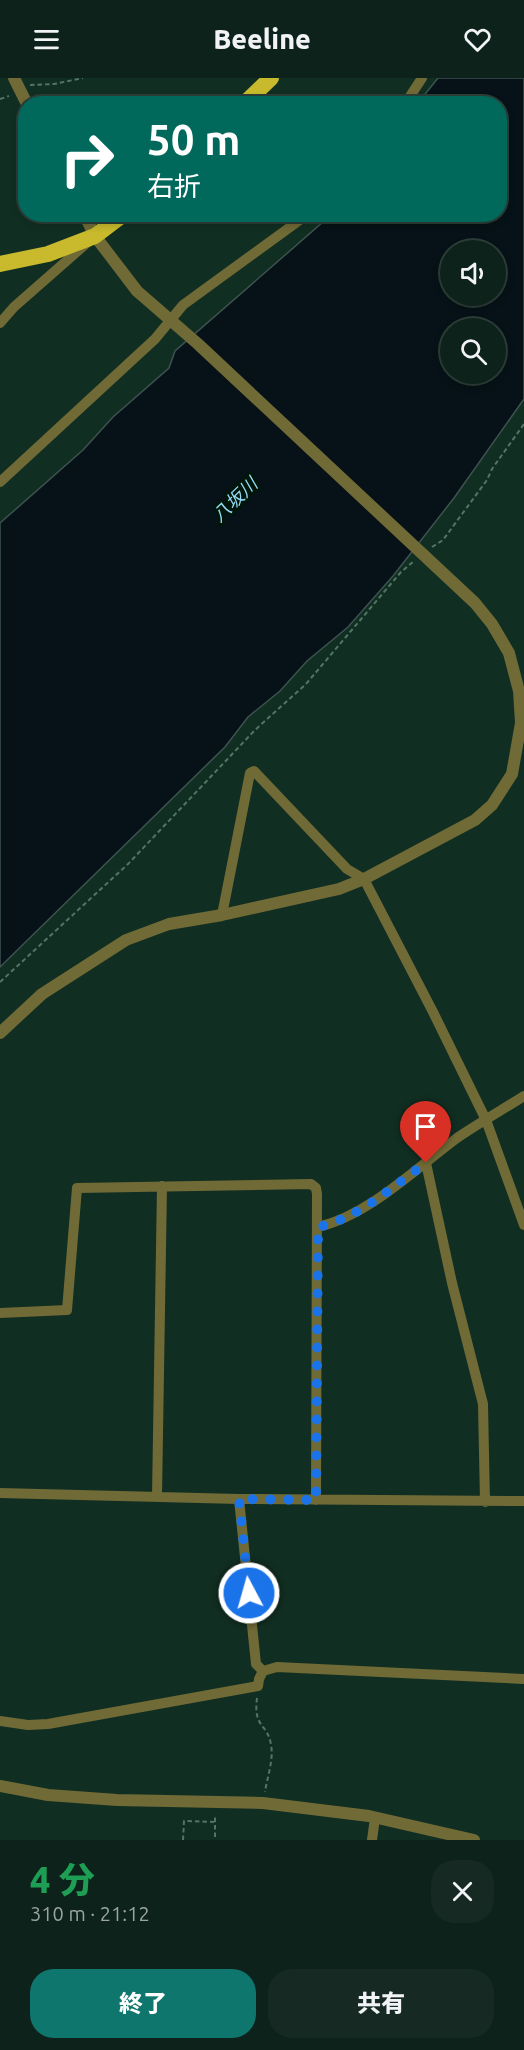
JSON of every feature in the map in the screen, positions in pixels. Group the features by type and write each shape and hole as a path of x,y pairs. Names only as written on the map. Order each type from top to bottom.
{"highway":[{"path":"252,96 271,78"},
{"path":"0,264 48,254 95,236 113,222"}],"street":[{"path":"14,78 23,96"},
{"path":"410,96 422,78"},
{"path":"0,1033 42,994 126,940 169,924 222,915 339,889 364,879 475,820 518,776 521,723 519,691 508,653 492,624 475,603 137,291 95,236 88,222"},
{"path":"0,483 155,339 183,304 297,222"},
{"path":"0,323 14,307 95,236"},
{"path":"222,915 250,773 254,771 347,869 364,879 486,1120 524,1225"},
{"path":"318,1227 331,1224 366,1206 457,1139 524,1096"},
{"path":"426,1163 452,1283 483,1404 485,1502"},
{"path":"0,1313 67,1310 77,1188 311,1184 316,1188 317,1194 318,1227 316,1500"},
{"path":"157,1496 162,1186"},
{"path":"0,1493 239,1499 524,1501"},
{"path":"239,1499 256,1664 264,1671"},
{"path":"0,1721 28,1725 48,1724 258,1686 264,1671 277,1667 524,1679"},
{"path":"0,1786 71,1797 263,1803 375,1818 474,1840"},
{"path":"372,1840 375,1818"}],"path":[{"path":"21,92 30,85 54,84 83,78"},
{"path":"0,982 128,864 255,730 306,684 401,572 421,554 443,540 487,480 524,423"},
{"path":"258,1686 256,1718 268,1736 272,1748 263,1803"},
{"path":"215,1837 216,1809"},
{"path":"183,1840 184,1821 215,1822"}],"water":[{"name":"八坂川","path":"438,78 524,78 524,399 454,498 393,576 348,627 307,661 280,691 248,717 225,747 0,967 0,523 83,450 113,417 169,368 175,351 323,222 507,222 507,96 424,96"}],"route":[{"path":"249,1593 239,1499 316,1500 318,1227 331,1224 366,1206 426,1163"}]}
